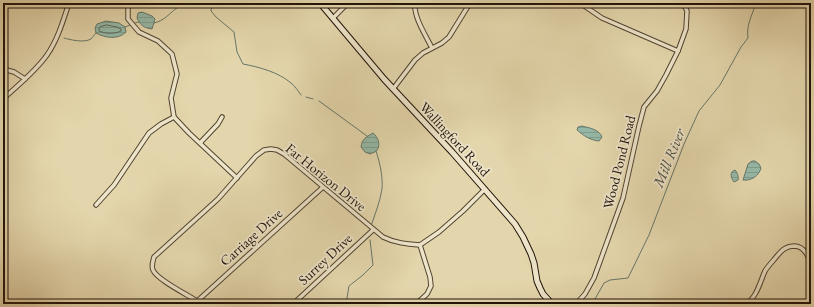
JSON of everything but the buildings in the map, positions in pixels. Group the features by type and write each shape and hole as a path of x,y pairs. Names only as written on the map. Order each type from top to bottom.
{"street":[{"path":"3,99 35,69 47,55 57,37 69,3"},
{"path":"128,3 128,19 139,32 158,41 172,54 177,74 171,98 174,117 189,134 237,178"},
{"name":"Wallingford Road","path":"320,3 393,89 485,189 520,230 531,254 540,288 552,304"},
{"path":"333,18 348,3"},
{"path":"415,3 414,8 417,17 432,48"},
{"path":"393,89 415,60 423,53 442,43 448,37 470,3"},
{"path":"580,3 602,18 678,51"},
{"name":"Wood Pond Road","path":"576,304 585,294 594,278 623,198 644,107 657,91 678,51 686,29 686,11 683,3"},
{"path":"3,69 14,72 25,79"},
{"path":"200,143 218,124 222,116"},
{"path":"96,205 114,186 149,133 174,117"},
{"name":"Far Horizon Drive","path":"196,302 168,284 155,273 152,266 154,257 218,199 256,156 264,150 277,150 284,154 322,188 383,237 392,241 420,245"},
{"name":"Carriage Drive","path":"196,302 322,188"},
{"path":"416,304 427,294 431,286 430,277 420,245 439,232 485,189"},
{"name":"Surrey Drive","path":"293,304 373,230"},
{"path":"746,304 753,298 766,270 780,252 786,247 796,246 803,249 811,264"}],"water":[{"path":"142,12 152,16 155,19 152,29 143,26 138,20 138,13"},
{"path":"106,21 119,23 125,27 126,32 123,35 115,37 103,36 96,33 95,28 97,24"},
{"path":"582,126 599,132 602,137 599,141 587,137 577,130 578,127"},
{"path":"373,133 378,139 379,146 375,152 370,154 365,152 361,147 365,138"},
{"path":"752,161 759,164 761,168 760,171 749,180 743,180 748,164"},
{"path":"735,170 738,175 738,180 734,182 731,174"}],"waterway":[{"path":"154,23 164,19 178,7 190,3"},
{"path":"212,3 211,11 234,32 237,52 243,64 262,68 286,79 301,95"},
{"name":"Mill River","path":"587,304 589,301 595,299 604,283 610,280 628,278 649,235 684,144 699,111 720,85 741,47 748,38 749,25 756,3"},
{"name":"Mill River","path":"792,3 797,5 806,3"},
{"path":"135,23 139,22"},
{"path":"125,27 130,25"},
{"path":"64,38 85,41 91,39 96,33"},
{"path":"306,97 313,99"},
{"path":"319,101 367,136"},
{"path":"371,226 382,189 381,170 376,151"},
{"path":"346,304 349,286 373,265 370,240"}]}
